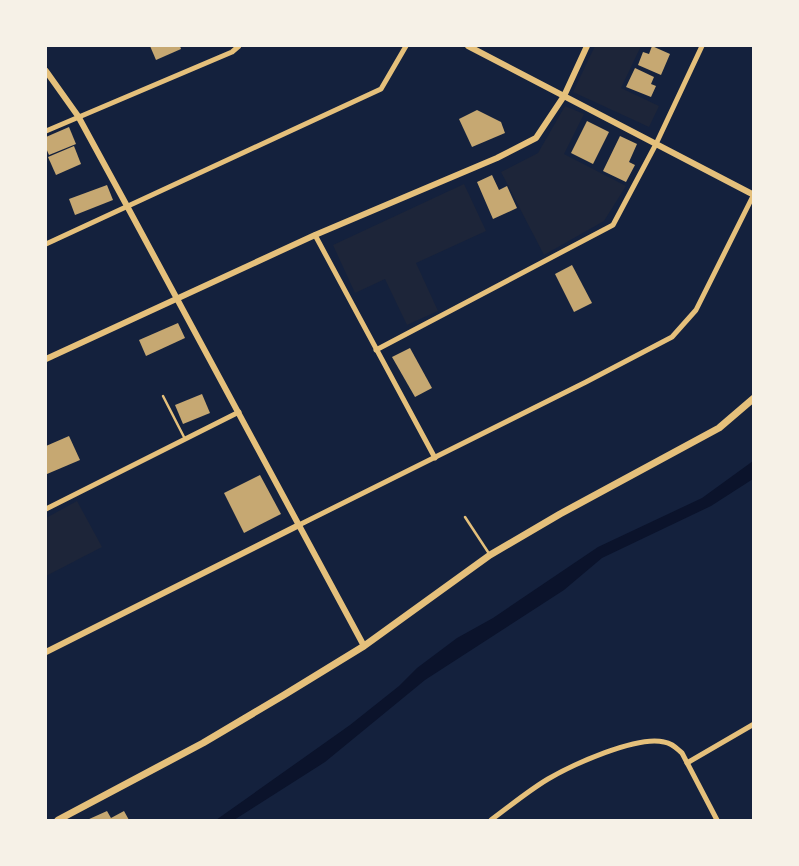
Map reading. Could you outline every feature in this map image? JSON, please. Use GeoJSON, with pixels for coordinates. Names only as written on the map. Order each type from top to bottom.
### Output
{"type":"FeatureCollection","features":[{"type":"Feature","properties":{"kind":"main road"},"geometry":{"type":"LineString","coordinates":[[58,821],[203,743],[364,646],[490,555],[719,428],[754,398]]}},
{"type":"Feature","properties":{"kind":"street"},"geometry":{"type":"LineString","coordinates":[[46,131],[232,52],[239,46]]}},
{"type":"Feature","properties":{"kind":"street"},"geometry":{"type":"LineString","coordinates":[[46,243],[381,89],[406,46]]}},
{"type":"Feature","properties":{"kind":"street"},"geometry":{"type":"LineString","coordinates":[[46,652],[672,337],[696,310],[753,195],[468,46]]}},
{"type":"Feature","properties":{"kind":"street"},"geometry":{"type":"LineString","coordinates":[[46,359],[315,235],[497,158],[536,138],[564,96],[587,46]]}},
{"type":"Feature","properties":{"kind":"street"},"geometry":{"type":"LineString","coordinates":[[376,350],[613,225],[656,144],[702,46]]}},
{"type":"Feature","properties":{"kind":"street"},"geometry":{"type":"LineString","coordinates":[[46,71],[78,117],[364,646]]}},
{"type":"Feature","properties":{"kind":"street"},"geometry":{"type":"LineString","coordinates":[[315,235],[435,458]]}},
{"type":"Feature","properties":{"kind":"street"},"geometry":{"type":"LineString","coordinates":[[46,509],[239,412]]}},
{"type":"Feature","properties":{"kind":"street"},"geometry":{"type":"LineString","coordinates":[[687,763],[754,724]]}},
{"type":"Feature","properties":{"kind":"street"},"geometry":{"type":"LineString","coordinates":[[491,821],[547,779],[626,746],[654,740],[674,745],[682,753],[717,821]]}},
{"type":"Feature","properties":{"kind":"lane"},"geometry":{"type":"LineString","coordinates":[[163,396],[185,439]]}},
{"type":"Feature","properties":{"kind":"lane"},"geometry":{"type":"LineString","coordinates":[[465,517],[490,555]]}},
{"type":"Feature","properties":{"kind":"shaded area"},"geometry":{"type":"Polygon","coordinates":[[[595,46],[641,46],[621,88],[659,106],[649,127],[573,92],[595,46]]]}},
{"type":"Feature","properties":{"kind":"shaded area"},"geometry":{"type":"Polygon","coordinates":[[[565,106],[584,114],[564,154],[626,186],[604,221],[544,255],[501,172],[538,153],[565,106]]]}},
{"type":"Feature","properties":{"kind":"shaded area"},"geometry":{"type":"Polygon","coordinates":[[[464,184],[486,231],[416,263],[438,311],[407,325],[385,279],[355,293],[333,245],[464,184]]]}},
{"type":"Feature","properties":{"kind":"shaded area"},"geometry":{"type":"Polygon","coordinates":[[[753,461],[753,479],[711,506],[602,558],[564,590],[425,680],[325,762],[234,820],[216,820],[350,725],[457,638],[493,618],[598,547],[702,498],[753,461]]]}},
{"type":"Feature","properties":{"kind":"shaded area"},"geometry":{"type":"Polygon","coordinates":[[[77,501],[102,547],[46,576],[46,518],[77,501]]]}},
{"type":"Feature","properties":{"kind":"building"},"geometry":{"type":"Polygon","coordinates":[[[150,46],[180,46],[181,49],[156,60],[150,46]]]}},
{"type":"Feature","properties":{"kind":"building"},"geometry":{"type":"Polygon","coordinates":[[[652,46],[670,54],[661,75],[638,65],[643,52],[649,54],[652,46]]]}},
{"type":"Feature","properties":{"kind":"building"},"geometry":{"type":"Polygon","coordinates":[[[635,68],[654,77],[651,84],[656,86],[651,97],[626,87],[635,68]]]}},
{"type":"Feature","properties":{"kind":"building"},"geometry":{"type":"Polygon","coordinates":[[[477,110],[501,122],[505,133],[472,147],[459,119],[477,110]]]}},
{"type":"Feature","properties":{"kind":"building"},"geometry":{"type":"Polygon","coordinates":[[[587,121],[609,132],[593,164],[571,153],[587,121]]]}},
{"type":"Feature","properties":{"kind":"building"},"geometry":{"type":"Polygon","coordinates":[[[69,127],[76,144],[49,155],[46,137],[69,127]]]}},
{"type":"Feature","properties":{"kind":"building"},"geometry":{"type":"Polygon","coordinates":[[[620,136],[637,144],[629,162],[635,165],[626,182],[603,171],[620,136]]]}},
{"type":"Feature","properties":{"kind":"building"},"geometry":{"type":"Polygon","coordinates":[[[74,146],[81,164],[56,175],[48,157],[74,146]]]}},
{"type":"Feature","properties":{"kind":"building"},"geometry":{"type":"Polygon","coordinates":[[[492,175],[499,190],[507,186],[517,208],[493,219],[477,182],[492,175]]]}},
{"type":"Feature","properties":{"kind":"building"},"geometry":{"type":"Polygon","coordinates":[[[107,185],[113,200],[75,215],[69,199],[107,185]]]}},
{"type":"Feature","properties":{"kind":"building"},"geometry":{"type":"Polygon","coordinates":[[[572,265],[592,303],[574,312],[555,274],[572,265]]]}},
{"type":"Feature","properties":{"kind":"building"},"geometry":{"type":"Polygon","coordinates":[[[178,323],[185,338],[146,356],[139,340],[178,323]]]}},
{"type":"Feature","properties":{"kind":"building"},"geometry":{"type":"Polygon","coordinates":[[[410,348],[432,388],[415,397],[392,357],[410,348]]]}},
{"type":"Feature","properties":{"kind":"building"},"geometry":{"type":"Polygon","coordinates":[[[202,394],[210,413],[183,424],[175,405],[202,394]]]}},
{"type":"Feature","properties":{"kind":"building"},"geometry":{"type":"Polygon","coordinates":[[[69,436],[80,460],[47,474],[46,446],[69,436]]]}},
{"type":"Feature","properties":{"kind":"building"},"geometry":{"type":"Polygon","coordinates":[[[260,475],[281,514],[244,533],[224,493],[260,475]]]}},
{"type":"Feature","properties":{"kind":"building"},"geometry":{"type":"Polygon","coordinates":[[[107,811],[111,818],[124,811],[129,820],[87,820],[107,811]]]}}]}
